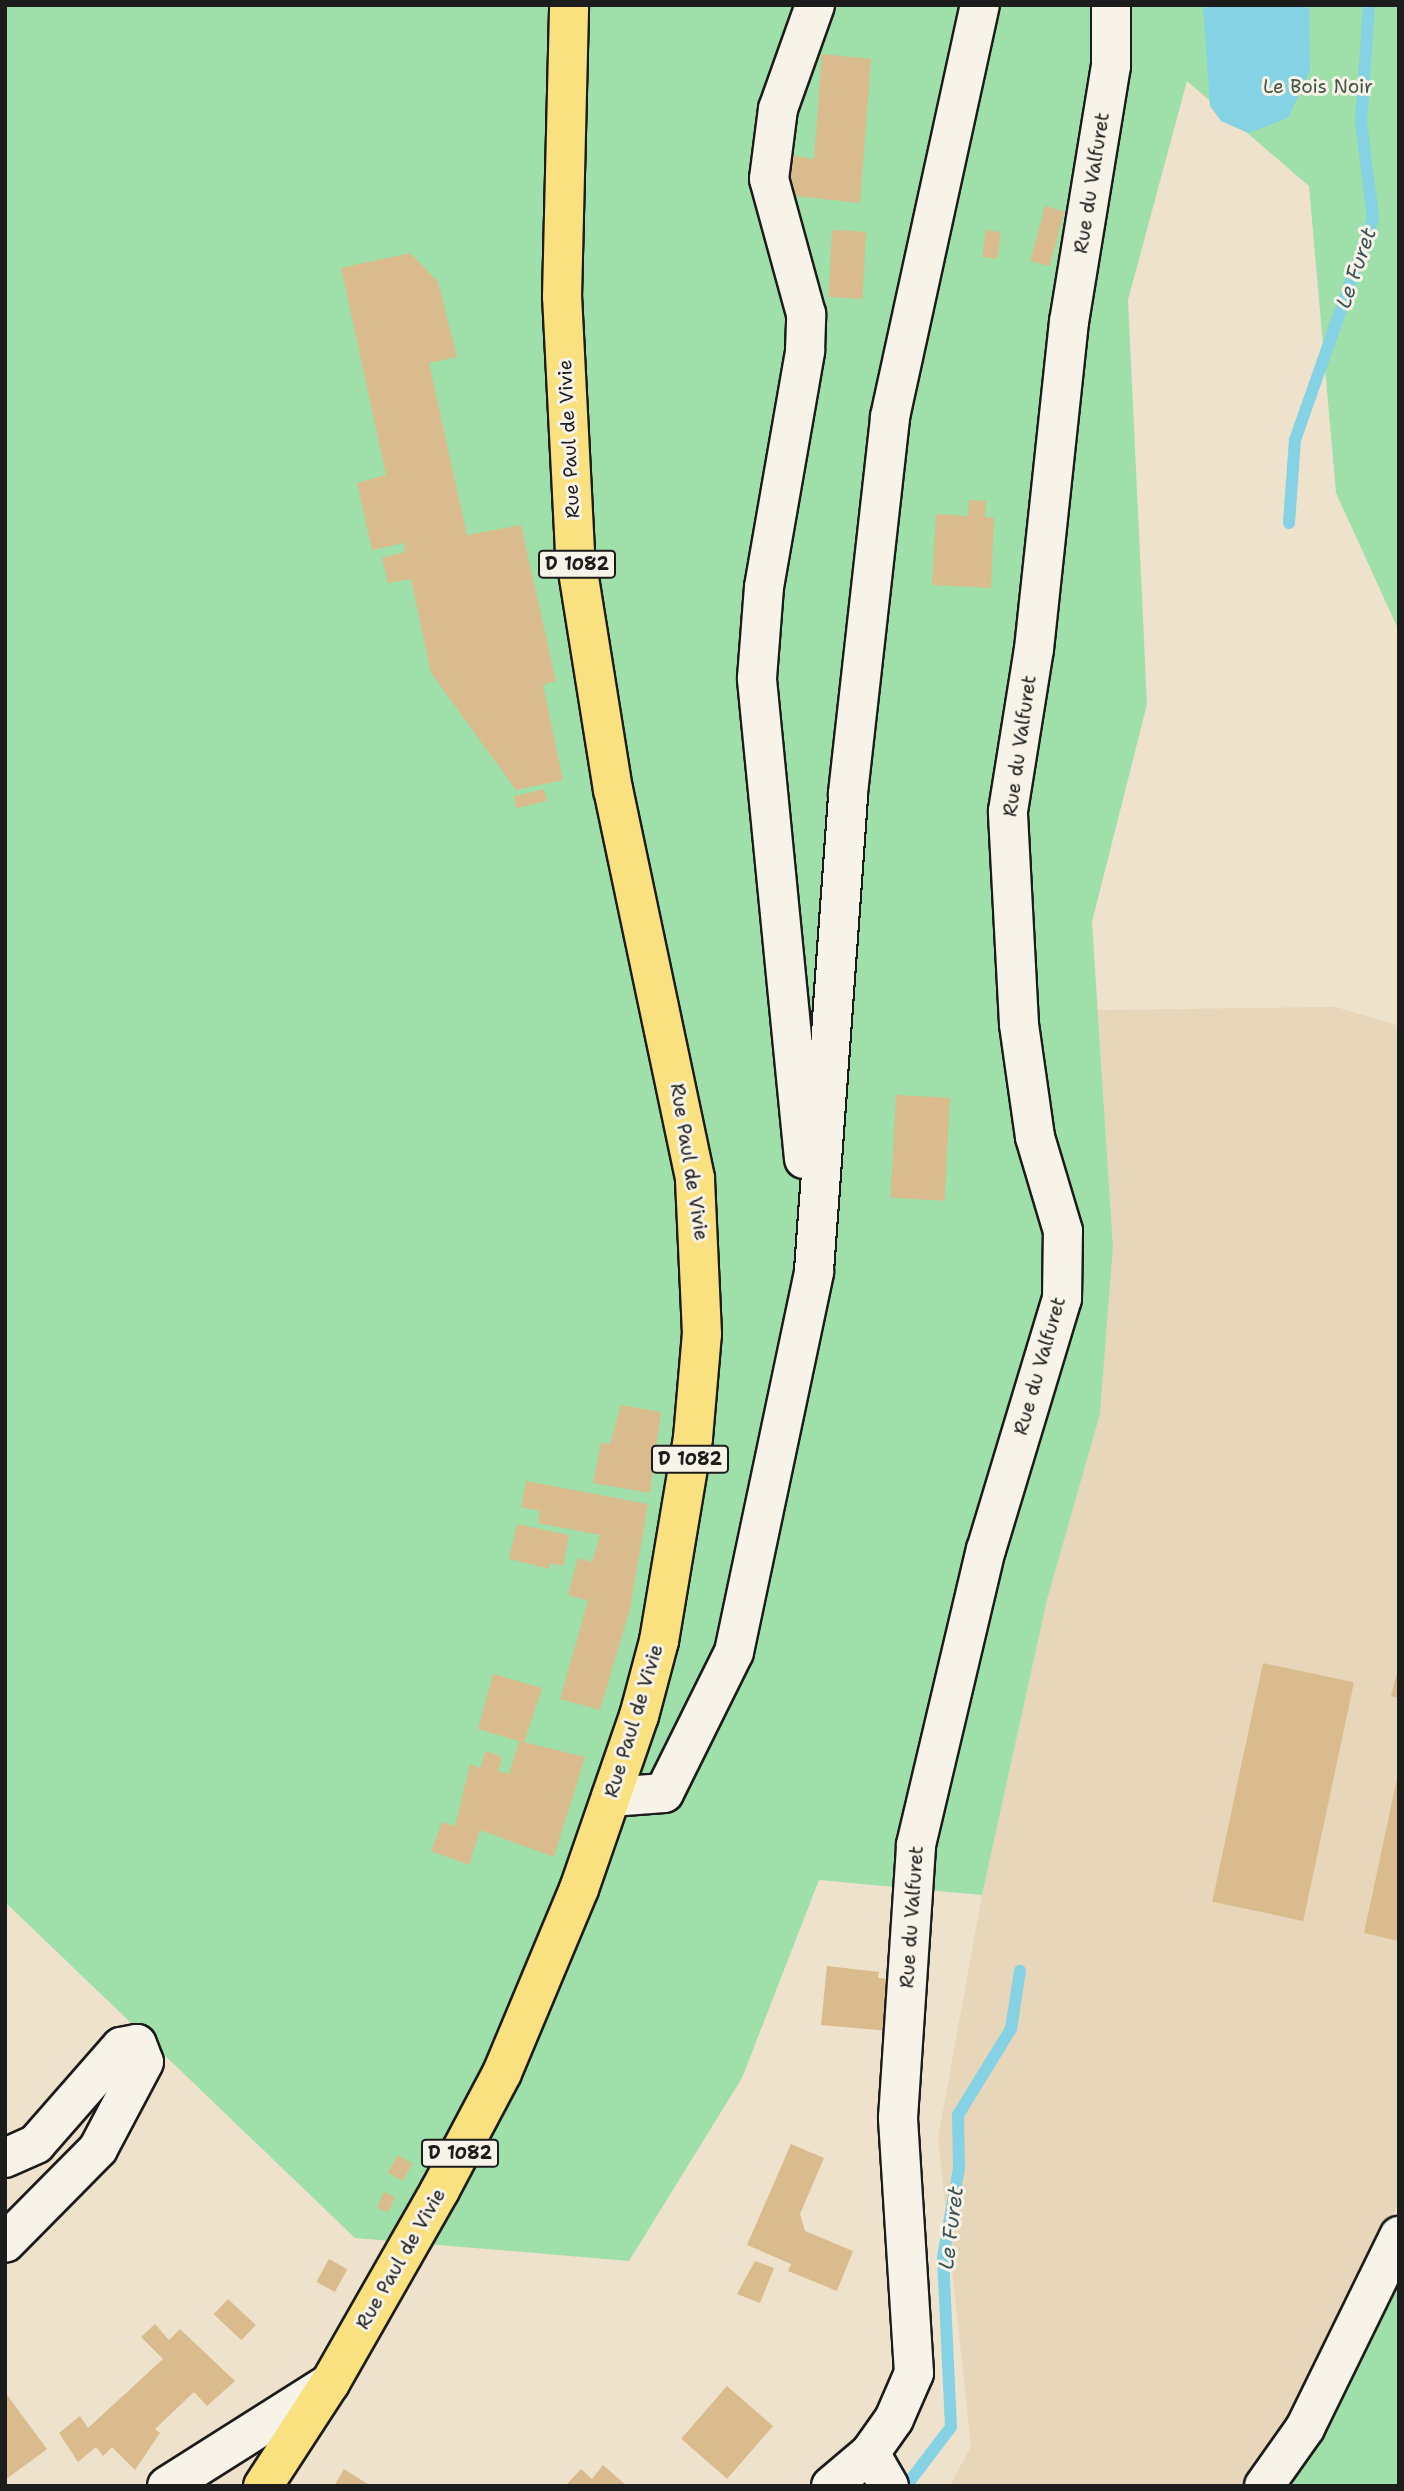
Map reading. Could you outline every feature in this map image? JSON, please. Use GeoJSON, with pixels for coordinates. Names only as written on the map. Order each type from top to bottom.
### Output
{"type":"FeatureCollection","features":[{"type":"Feature","properties":{"kind":"main road","name":"Rue Paul de Vivie"},"geometry":{"type":"LineString","coordinates":[[263,2486],[330,2383],[502,2073],[579,1889],[639,1716],[681,1529],[702,1334],[702,1241],[683,1113],[613,790],[575,552],[562,297],[569,5]]}},
{"type":"Feature","properties":{"kind":"street"},"geometry":{"type":"LineString","coordinates":[[815,5],[778,109],[769,179],[806,314],[805,351],[764,587],[757,678],[802,1149],[817,1230]]}},
{"type":"Feature","properties":{"kind":"street"},"geometry":{"type":"LineString","coordinates":[[611,1797],[664,1793],[734,1652],[814,1271],[848,793],[890,417],[980,5]]}},
{"type":"Feature","properties":{"kind":"street","name":"Rue du Valfuret"},"geometry":{"type":"LineString","coordinates":[[831,2486],[880,2472],[894,2419],[914,2373],[898,2118],[916,1846],[986,1550],[1062,1299],[1063,1231],[1035,1137],[1019,1024],[1008,811],[1034,649],[1069,322],[1111,66],[1111,5]]}},
{"type":"Feature","properties":{"kind":"street"},"geometry":{"type":"LineString","coordinates":[[5,2158],[36,2144],[121,2047],[137,2044],[144,2062],[97,2149],[5,2243]]}},
{"type":"Feature","properties":{"kind":"street"},"geometry":{"type":"LineString","coordinates":[[1264,2486],[1305,2428],[1399,2236]]}},
{"type":"Feature","properties":{"kind":"street"},"geometry":{"type":"LineString","coordinates":[[167,2486],[330,2383]]}},
{"type":"Feature","properties":{"kind":"shaded area"},"geometry":{"type":"Polygon","coordinates":[[[1336,1007],[1399,1026],[1399,2202],[1298,2407],[1246,2486],[950,2486],[971,2446],[938,2138],[982,1895],[1047,1600],[1100,1414],[1113,1247],[1098,1010],[1336,1007]]]}},
{"type":"Feature","properties":{"kind":"green space","name":"Le Bois Noir"},"geometry":{"type":"Polygon","coordinates":[[[5,5],[1399,5],[1399,631],[1336,493],[1309,186],[1187,81],[1128,300],[1147,704],[1092,922],[1113,1247],[1100,1414],[1047,1600],[982,1895],[819,1880],[742,2078],[629,2261],[355,2238],[5,1902],[5,5]]]}},
{"type":"Feature","properties":{"kind":"green space"},"geometry":{"type":"Polygon","coordinates":[[[1399,2271],[1399,2486],[1291,2486],[1380,2307],[1399,2271]]]}},
{"type":"Feature","properties":{"kind":"water"},"geometry":{"type":"Polygon","coordinates":[[[1203,5],[1309,5],[1310,70],[1288,118],[1248,133],[1221,121],[1210,106],[1203,5]]]}},
{"type":"Feature","properties":{"kind":"building"},"geometry":{"type":"Polygon","coordinates":[[[822,54],[871,59],[860,203],[786,195],[790,155],[814,159],[822,54]]]}},
{"type":"Feature","properties":{"kind":"building"},"geometry":{"type":"Polygon","coordinates":[[[1045,206],[1064,211],[1050,266],[1030,261],[1045,206]]]}},
{"type":"Feature","properties":{"kind":"building"},"geometry":{"type":"Polygon","coordinates":[[[832,230],[866,232],[862,299],[828,297],[832,230]]]}},
{"type":"Feature","properties":{"kind":"building"},"geometry":{"type":"Polygon","coordinates":[[[986,230],[1001,232],[997,259],[982,257],[986,230]]]}},
{"type":"Feature","properties":{"kind":"building"},"geometry":{"type":"Polygon","coordinates":[[[410,253],[438,282],[457,357],[429,363],[467,535],[521,525],[556,681],[543,685],[563,780],[516,790],[431,673],[411,579],[388,583],[382,558],[405,552],[404,543],[372,550],[357,483],[386,475],[341,268],[410,253]]]}},
{"type":"Feature","properties":{"kind":"building"},"geometry":{"type":"Polygon","coordinates":[[[969,500],[986,501],[985,517],[994,518],[991,588],[932,585],[936,514],[968,516],[969,500]]]}},
{"type":"Feature","properties":{"kind":"building"},"geometry":{"type":"Polygon","coordinates":[[[544,789],[547,801],[517,808],[514,796],[544,789]]]}},
{"type":"Feature","properties":{"kind":"building"},"geometry":{"type":"Polygon","coordinates":[[[896,1095],[950,1098],[945,1201],[891,1198],[896,1095]]]}},
{"type":"Feature","properties":{"kind":"building"},"geometry":{"type":"Polygon","coordinates":[[[621,1405],[661,1412],[650,1493],[593,1483],[601,1443],[610,1444],[621,1405]]]}},
{"type":"Feature","properties":{"kind":"building"},"geometry":{"type":"Polygon","coordinates":[[[526,1481],[648,1504],[630,1609],[600,1710],[560,1699],[588,1601],[568,1595],[578,1558],[592,1562],[600,1535],[538,1523],[540,1511],[521,1507],[526,1481]]]}},
{"type":"Feature","properties":{"kind":"building"},"geometry":{"type":"Polygon","coordinates":[[[517,1524],[569,1535],[563,1566],[550,1563],[550,1569],[509,1559],[517,1524]]]}},
{"type":"Feature","properties":{"kind":"building"},"geometry":{"type":"Polygon","coordinates":[[[1263,1663],[1354,1682],[1303,1921],[1212,1902],[1263,1663]]]}},
{"type":"Feature","properties":{"kind":"building"},"geometry":{"type":"Polygon","coordinates":[[[1399,1669],[1399,1698],[1391,1696],[1399,1669]]]}},
{"type":"Feature","properties":{"kind":"building"},"geometry":{"type":"Polygon","coordinates":[[[493,1674],[542,1688],[524,1742],[585,1757],[554,1857],[480,1830],[469,1865],[431,1851],[442,1822],[455,1826],[470,1764],[480,1768],[486,1751],[502,1757],[498,1771],[509,1774],[519,1741],[478,1729],[493,1674]]]}},
{"type":"Feature","properties":{"kind":"building"},"geometry":{"type":"Polygon","coordinates":[[[1399,1774],[1399,1941],[1364,1933],[1399,1774]]]}},
{"type":"Feature","properties":{"kind":"building"},"geometry":{"type":"Polygon","coordinates":[[[827,1966],[879,1972],[878,1978],[891,1979],[889,2031],[821,2025],[827,1966]]]}},
{"type":"Feature","properties":{"kind":"building"},"geometry":{"type":"Polygon","coordinates":[[[791,2144],[824,2158],[800,2214],[805,2231],[853,2251],[837,2291],[788,2271],[791,2264],[747,2245],[791,2144]]]}},
{"type":"Feature","properties":{"kind":"building"},"geometry":{"type":"Polygon","coordinates":[[[398,2155],[413,2164],[402,2181],[388,2172],[398,2155]]]}},
{"type":"Feature","properties":{"kind":"building"},"geometry":{"type":"Polygon","coordinates":[[[384,2192],[395,2197],[388,2212],[377,2208],[384,2192]]]}},
{"type":"Feature","properties":{"kind":"building"},"geometry":{"type":"Polygon","coordinates":[[[329,2259],[347,2269],[335,2292],[316,2282],[329,2259]]]}},
{"type":"Feature","properties":{"kind":"building"},"geometry":{"type":"Polygon","coordinates":[[[755,2261],[774,2268],[760,2303],[737,2294],[755,2261]]]}},
{"type":"Feature","properties":{"kind":"building"},"geometry":{"type":"Polygon","coordinates":[[[228,2299],[256,2325],[241,2340],[214,2314],[228,2299]]]}},
{"type":"Feature","properties":{"kind":"building"},"geometry":{"type":"Polygon","coordinates":[[[155,2324],[169,2340],[180,2329],[235,2381],[207,2406],[194,2392],[155,2429],[160,2433],[135,2470],[112,2447],[103,2456],[96,2447],[78,2462],[59,2433],[80,2416],[88,2428],[163,2359],[141,2337],[155,2324]]]}},
{"type":"Feature","properties":{"kind":"building"},"geometry":{"type":"Polygon","coordinates":[[[727,2386],[773,2426],[727,2479],[681,2439],[727,2386]]]}},
{"type":"Feature","properties":{"kind":"building"},"geometry":{"type":"Polygon","coordinates":[[[7,2395],[47,2449],[5,2480],[5,2396],[7,2395]]]}},
{"type":"Feature","properties":{"kind":"building"},"geometry":{"type":"Polygon","coordinates":[[[603,2465],[627,2486],[565,2486],[581,2469],[592,2479],[603,2465]]]}},
{"type":"Feature","properties":{"kind":"building"},"geometry":{"type":"Polygon","coordinates":[[[344,2469],[371,2486],[334,2486],[344,2469]]]}},
{"type":"Feature","properties":{"kind":"waterway","name":"Le Furet"},"geometry":{"type":"LineString","coordinates":[[1289,523],[1295,440],[1373,218],[1361,122],[1369,5]]}},
{"type":"Feature","properties":{"kind":"waterway","name":"Le Furet"},"geometry":{"type":"LineString","coordinates":[[906,2486],[951,2427],[943,2257],[959,2168],[958,2115],[1011,2029],[1020,1971]]}}]}
